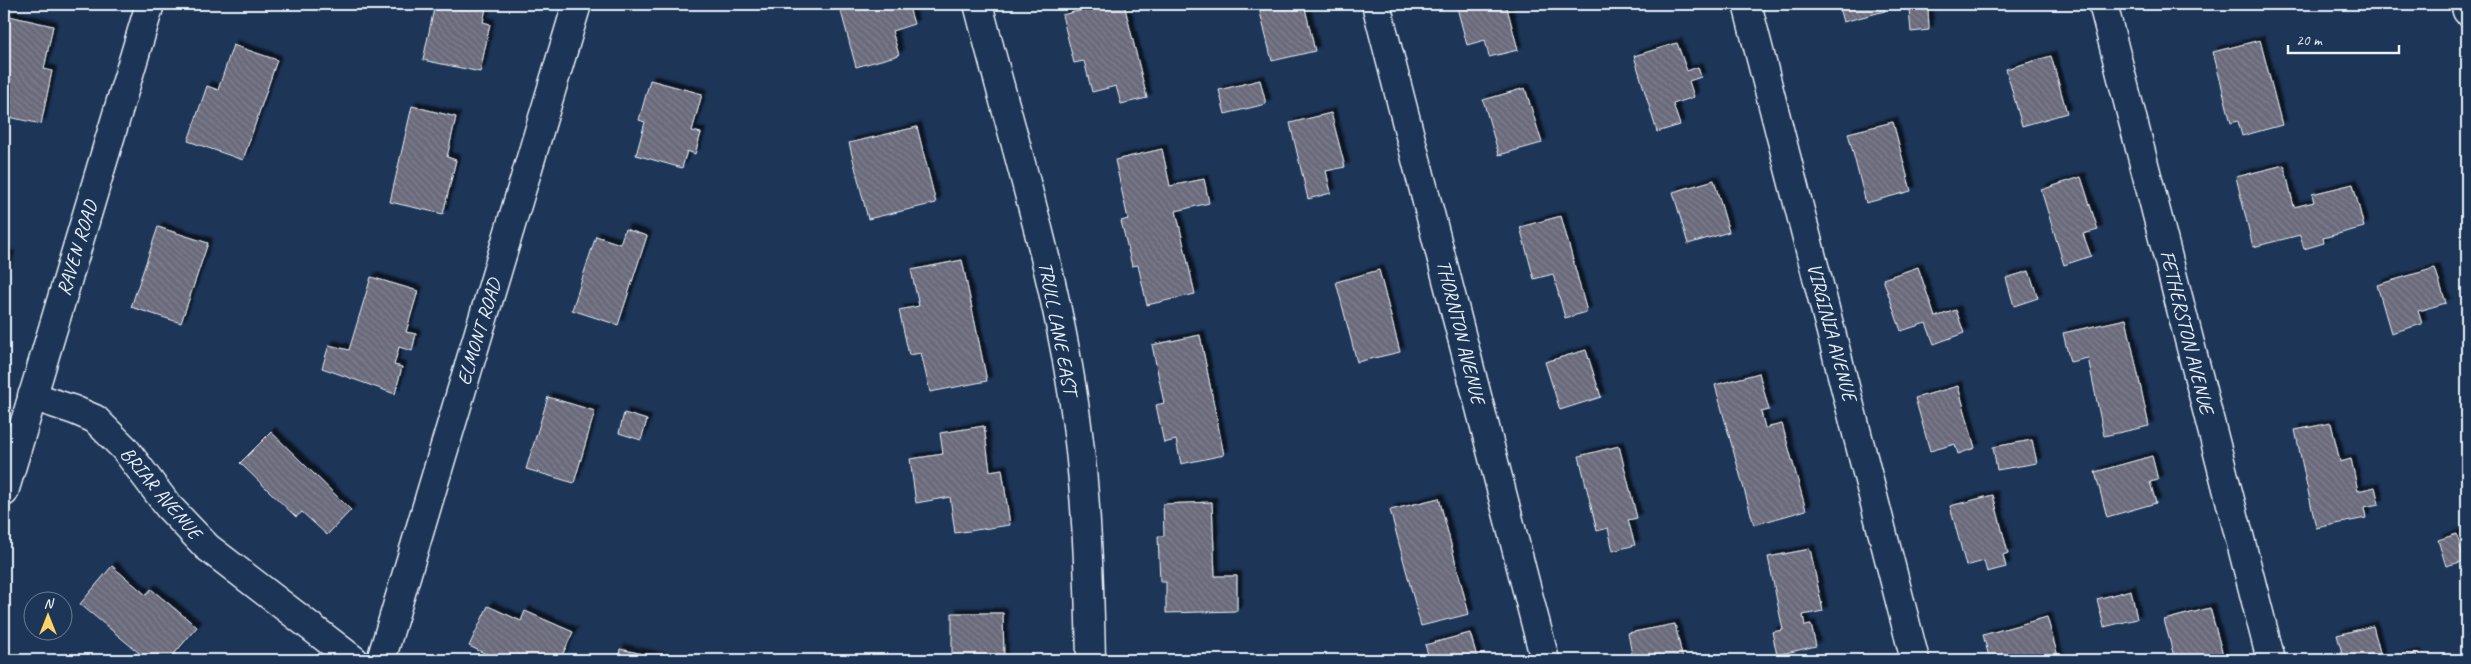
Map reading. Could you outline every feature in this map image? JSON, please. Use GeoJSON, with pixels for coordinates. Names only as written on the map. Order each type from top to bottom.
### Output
{"type":"FeatureCollection","features":[{"type":"Feature","properties":{"kind":"street","name":"RAVEN ROAD"},"geometry":{"type":"LineString","coordinates":[[4,492],[150,4]]}},
{"type":"Feature","properties":{"kind":"street","name":"ELMONT ROAD"},"geometry":{"type":"LineString","coordinates":[[380,660],[577,4]]}},
{"type":"Feature","properties":{"kind":"street","name":"TRULL LANE EAST"},"geometry":{"type":"LineString","coordinates":[[978,4],[1042,246],[1070,377],[1081,451],[1091,660]]}},
{"type":"Feature","properties":{"kind":"street","name":"THORNTON AVENUE"},"geometry":{"type":"LineString","coordinates":[[1376,4],[1545,660]]}},
{"type":"Feature","properties":{"kind":"street","name":"VIRGINIA AVENUE"},"geometry":{"type":"LineString","coordinates":[[1746,4],[1915,660]]}},
{"type":"Feature","properties":{"kind":"street","name":"FETHERSTON AVENUE"},"geometry":{"type":"LineString","coordinates":[[2103,4],[2271,660]]}},
{"type":"Feature","properties":{"kind":"street"},"geometry":{"type":"LineString","coordinates":[[2465,4],[2467,11]]}},
{"type":"Feature","properties":{"kind":"street","name":"BRIAR AVENUE"},"geometry":{"type":"LineString","coordinates":[[32,396],[95,419],[125,449],[168,506],[207,547],[354,660]]}},
{"type":"Feature","properties":{"kind":"building"},"geometry":{"type":"Polygon","coordinates":[[[435,4],[487,4],[483,22],[490,24],[480,72],[423,60],[435,4]]]}},
{"type":"Feature","properties":{"kind":"building"},"geometry":{"type":"Polygon","coordinates":[[[839,4],[908,4],[914,24],[892,31],[899,55],[856,67],[839,4]]]}},
{"type":"Feature","properties":{"kind":"building"},"geometry":{"type":"Polygon","coordinates":[[[1107,4],[1124,4],[1147,98],[1121,104],[1116,86],[1092,92],[1084,61],[1074,63],[1062,15],[1107,4]]]}},
{"type":"Feature","properties":{"kind":"building"},"geometry":{"type":"Polygon","coordinates":[[[1275,4],[1304,4],[1315,51],[1272,61],[1259,8],[1275,4]]]}},
{"type":"Feature","properties":{"kind":"building"},"geometry":{"type":"Polygon","coordinates":[[[1456,4],[1506,4],[1518,50],[1489,57],[1485,40],[1467,45],[1456,4]]]}},
{"type":"Feature","properties":{"kind":"building"},"geometry":{"type":"Polygon","coordinates":[[[1838,4],[1883,4],[1885,11],[1843,22],[1838,4]]]}},
{"type":"Feature","properties":{"kind":"building"},"geometry":{"type":"Polygon","coordinates":[[[1928,7],[1929,30],[1911,32],[1909,9],[1928,7]]]}},
{"type":"Feature","properties":{"kind":"building"},"geometry":{"type":"Polygon","coordinates":[[[9,16],[53,26],[44,69],[52,71],[41,124],[4,116],[4,40],[9,16]]]}},
{"type":"Feature","properties":{"kind":"building"},"geometry":{"type":"Polygon","coordinates":[[[2260,40],[2282,125],[2242,136],[2238,121],[2231,123],[2213,52],[2260,40]]]}},
{"type":"Feature","properties":{"kind":"building"},"geometry":{"type":"Polygon","coordinates":[[[1677,43],[1687,71],[1698,67],[1701,77],[1689,81],[1694,97],[1673,104],[1680,125],[1657,132],[1634,56],[1677,43]]]}},
{"type":"Feature","properties":{"kind":"building"},"geometry":{"type":"Polygon","coordinates":[[[233,45],[277,60],[243,160],[188,141],[207,86],[218,90],[233,45]]]}},
{"type":"Feature","properties":{"kind":"building"},"geometry":{"type":"Polygon","coordinates":[[[2051,56],[2067,113],[2022,126],[2006,69],[2051,56]]]}},
{"type":"Feature","properties":{"kind":"building"},"geometry":{"type":"Polygon","coordinates":[[[650,80],[702,94],[692,131],[701,133],[695,154],[687,151],[682,168],[636,155],[645,122],[639,120],[650,80]]]}},
{"type":"Feature","properties":{"kind":"building"},"geometry":{"type":"Polygon","coordinates":[[[1260,80],[1266,104],[1225,114],[1219,90],[1260,80]]]}},
{"type":"Feature","properties":{"kind":"building"},"geometry":{"type":"Polygon","coordinates":[[[1525,88],[1542,143],[1499,155],[1483,100],[1525,88]]]}},
{"type":"Feature","properties":{"kind":"building"},"geometry":{"type":"Polygon","coordinates":[[[412,106],[456,117],[447,157],[456,160],[443,214],[390,202],[412,106]]]}},
{"type":"Feature","properties":{"kind":"building"},"geometry":{"type":"Polygon","coordinates":[[[1331,113],[1345,167],[1326,171],[1331,193],[1308,199],[1290,123],[1331,113]]]}},
{"type":"Feature","properties":{"kind":"building"},"geometry":{"type":"Polygon","coordinates":[[[1893,122],[1911,191],[1866,203],[1848,133],[1893,122]]]}},
{"type":"Feature","properties":{"kind":"building"},"geometry":{"type":"Polygon","coordinates":[[[917,127],[936,203],[868,219],[849,143],[917,127]]]}},
{"type":"Feature","properties":{"kind":"building"},"geometry":{"type":"Polygon","coordinates":[[[1162,149],[1170,186],[1204,179],[1209,203],[1176,211],[1195,294],[1147,305],[1138,265],[1132,266],[1121,221],[1128,219],[1115,160],[1162,149]]]}},
{"type":"Feature","properties":{"kind":"building"},"geometry":{"type":"Polygon","coordinates":[[[2284,165],[2294,207],[2314,202],[2312,194],[2353,184],[2364,227],[2323,238],[2324,243],[2304,249],[2300,235],[2253,247],[2236,177],[2284,165]]]}},
{"type":"Feature","properties":{"kind":"building"},"geometry":{"type":"Polygon","coordinates":[[[2081,177],[2098,230],[2083,234],[2091,256],[2064,265],[2041,190],[2081,177]]]}},
{"type":"Feature","properties":{"kind":"building"},"geometry":{"type":"Polygon","coordinates":[[[1714,180],[1729,232],[1688,244],[1673,192],[1714,180]]]}},
{"type":"Feature","properties":{"kind":"building"},"geometry":{"type":"Polygon","coordinates":[[[1561,216],[1587,312],[1565,318],[1553,274],[1534,279],[1520,227],[1561,216]]]}},
{"type":"Feature","properties":{"kind":"building"},"geometry":{"type":"Polygon","coordinates":[[[158,227],[208,243],[181,323],[131,307],[158,227]]]}},
{"type":"Feature","properties":{"kind":"building"},"geometry":{"type":"Polygon","coordinates":[[[625,229],[647,236],[618,325],[572,310],[596,236],[620,244],[625,229]]]}},
{"type":"Feature","properties":{"kind":"building"},"geometry":{"type":"Polygon","coordinates":[[[4,254],[10,256],[4,277],[4,254]]]}},
{"type":"Feature","properties":{"kind":"building"},"geometry":{"type":"Polygon","coordinates":[[[962,260],[987,381],[930,392],[921,353],[909,355],[899,310],[919,306],[911,270],[962,260]]]}},
{"type":"Feature","properties":{"kind":"building"},"geometry":{"type":"Polygon","coordinates":[[[1918,267],[1935,317],[1956,310],[1964,333],[1934,344],[1926,323],[1901,331],[1883,279],[1918,267]]]}},
{"type":"Feature","properties":{"kind":"building"},"geometry":{"type":"Polygon","coordinates":[[[2435,268],[2446,303],[2418,311],[2422,324],[2391,333],[2377,285],[2435,268]]]}},
{"type":"Feature","properties":{"kind":"building"},"geometry":{"type":"Polygon","coordinates":[[[1379,270],[1400,352],[1357,362],[1336,282],[1379,270]]]}},
{"type":"Feature","properties":{"kind":"building"},"geometry":{"type":"Polygon","coordinates":[[[2029,271],[2038,298],[2014,306],[2006,278],[2029,271]]]}},
{"type":"Feature","properties":{"kind":"building"},"geometry":{"type":"Polygon","coordinates":[[[371,277],[418,291],[406,332],[416,334],[412,351],[399,347],[394,365],[402,367],[395,394],[322,368],[329,345],[349,350],[371,277]]]}},
{"type":"Feature","properties":{"kind":"building"},"geometry":{"type":"Polygon","coordinates":[[[2126,319],[2149,426],[2104,436],[2088,358],[2070,362],[2063,333],[2126,319]]]}},
{"type":"Feature","properties":{"kind":"building"},"geometry":{"type":"Polygon","coordinates":[[[1200,335],[1224,455],[1181,464],[1176,440],[1164,443],[1156,405],[1164,403],[1152,345],[1200,335]]]}},
{"type":"Feature","properties":{"kind":"building"},"geometry":{"type":"Polygon","coordinates":[[[1586,350],[1601,397],[1560,410],[1545,362],[1586,350]]]}},
{"type":"Feature","properties":{"kind":"building"},"geometry":{"type":"Polygon","coordinates":[[[1759,373],[1769,410],[1761,412],[1765,428],[1782,424],[1806,510],[1754,525],[1715,385],[1759,373]]]}},
{"type":"Feature","properties":{"kind":"building"},"geometry":{"type":"Polygon","coordinates":[[[1958,386],[1975,448],[1958,454],[1955,444],[1930,451],[1915,398],[1958,386]]]}},
{"type":"Feature","properties":{"kind":"building"},"geometry":{"type":"Polygon","coordinates":[[[548,397],[595,411],[574,483],[526,469],[548,397]]]}},
{"type":"Feature","properties":{"kind":"building"},"geometry":{"type":"Polygon","coordinates":[[[624,413],[647,420],[641,440],[619,433],[624,413]]]}},
{"type":"Feature","properties":{"kind":"building"},"geometry":{"type":"Polygon","coordinates":[[[2331,423],[2340,462],[2351,459],[2358,491],[2375,487],[2379,504],[2364,507],[2366,518],[2316,528],[2295,430],[2331,423]]]}},
{"type":"Feature","properties":{"kind":"building"},"geometry":{"type":"Polygon","coordinates":[[[984,426],[990,471],[1002,469],[1010,525],[955,533],[950,497],[916,503],[910,459],[943,454],[940,433],[984,426]]]}},
{"type":"Feature","properties":{"kind":"building"},"geometry":{"type":"Polygon","coordinates":[[[271,432],[351,510],[327,535],[302,512],[296,517],[240,463],[271,432]]]}},
{"type":"Feature","properties":{"kind":"building"},"geometry":{"type":"Polygon","coordinates":[[[2032,440],[2037,463],[1997,470],[1993,447],[2032,440]]]}},
{"type":"Feature","properties":{"kind":"building"},"geometry":{"type":"Polygon","coordinates":[[[1619,446],[1637,518],[1628,520],[1635,545],[1613,551],[1608,528],[1597,531],[1579,456],[1619,446]]]}},
{"type":"Feature","properties":{"kind":"building"},"geometry":{"type":"Polygon","coordinates":[[[2152,456],[2158,480],[2150,482],[2156,503],[2107,517],[2095,472],[2152,456]]]}},
{"type":"Feature","properties":{"kind":"building"},"geometry":{"type":"Polygon","coordinates":[[[1993,495],[2008,553],[2003,555],[2006,567],[1987,572],[1984,561],[1966,566],[1950,506],[1993,495]]]}},
{"type":"Feature","properties":{"kind":"building"},"geometry":{"type":"Polygon","coordinates":[[[1439,498],[1469,614],[1421,626],[1390,510],[1439,498]]]}},
{"type":"Feature","properties":{"kind":"building"},"geometry":{"type":"Polygon","coordinates":[[[1212,502],[1215,576],[1237,576],[1237,611],[1166,613],[1166,582],[1160,582],[1158,536],[1164,536],[1163,504],[1212,502]]]}},
{"type":"Feature","properties":{"kind":"building"},"geometry":{"type":"Polygon","coordinates":[[[2457,534],[2464,561],[2446,566],[2438,540],[2457,534]]]}},
{"type":"Feature","properties":{"kind":"building"},"geometry":{"type":"Polygon","coordinates":[[[1810,549],[1823,611],[1803,615],[1805,626],[1811,625],[1816,646],[1777,655],[1772,632],[1783,630],[1768,557],[1810,549]]]}},
{"type":"Feature","properties":{"kind":"building"},"geometry":{"type":"Polygon","coordinates":[[[112,566],[146,595],[151,589],[197,627],[169,660],[140,660],[144,657],[80,604],[112,566]]]}},
{"type":"Feature","properties":{"kind":"building"},"geometry":{"type":"Polygon","coordinates":[[[2131,590],[2137,619],[2104,627],[2097,599],[2131,590]]]}},
{"type":"Feature","properties":{"kind":"building"},"geometry":{"type":"Polygon","coordinates":[[[488,606],[521,621],[525,611],[573,632],[560,660],[499,660],[469,646],[488,606]]]}},
{"type":"Feature","properties":{"kind":"building"},"geometry":{"type":"Polygon","coordinates":[[[2210,608],[2224,659],[2175,660],[2164,620],[2210,608]]]}},
{"type":"Feature","properties":{"kind":"building"},"geometry":{"type":"Polygon","coordinates":[[[952,613],[1003,613],[1004,660],[952,660],[952,613]]]}},
{"type":"Feature","properties":{"kind":"building"},"geometry":{"type":"Polygon","coordinates":[[[2047,617],[2059,660],[1990,660],[1983,635],[2047,617]]]}},
{"type":"Feature","properties":{"kind":"building"},"geometry":{"type":"Polygon","coordinates":[[[1675,624],[1683,660],[1633,660],[1628,633],[1675,624]]]}},
{"type":"Feature","properties":{"kind":"building"},"geometry":{"type":"Polygon","coordinates":[[[2373,626],[2382,660],[2344,660],[2337,635],[2373,626]]]}},
{"type":"Feature","properties":{"kind":"building"},"geometry":{"type":"Polygon","coordinates":[[[1470,633],[1478,660],[1430,660],[1425,645],[1470,633]]]}},
{"type":"Feature","properties":{"kind":"building"},"geometry":{"type":"Polygon","coordinates":[[[620,649],[670,660],[618,660],[620,649]]]}},
{"type":"Feature","properties":{"kind":"building"},"geometry":{"type":"Polygon","coordinates":[[[2416,654],[2418,660],[2390,660],[2416,654]]]}}]}
